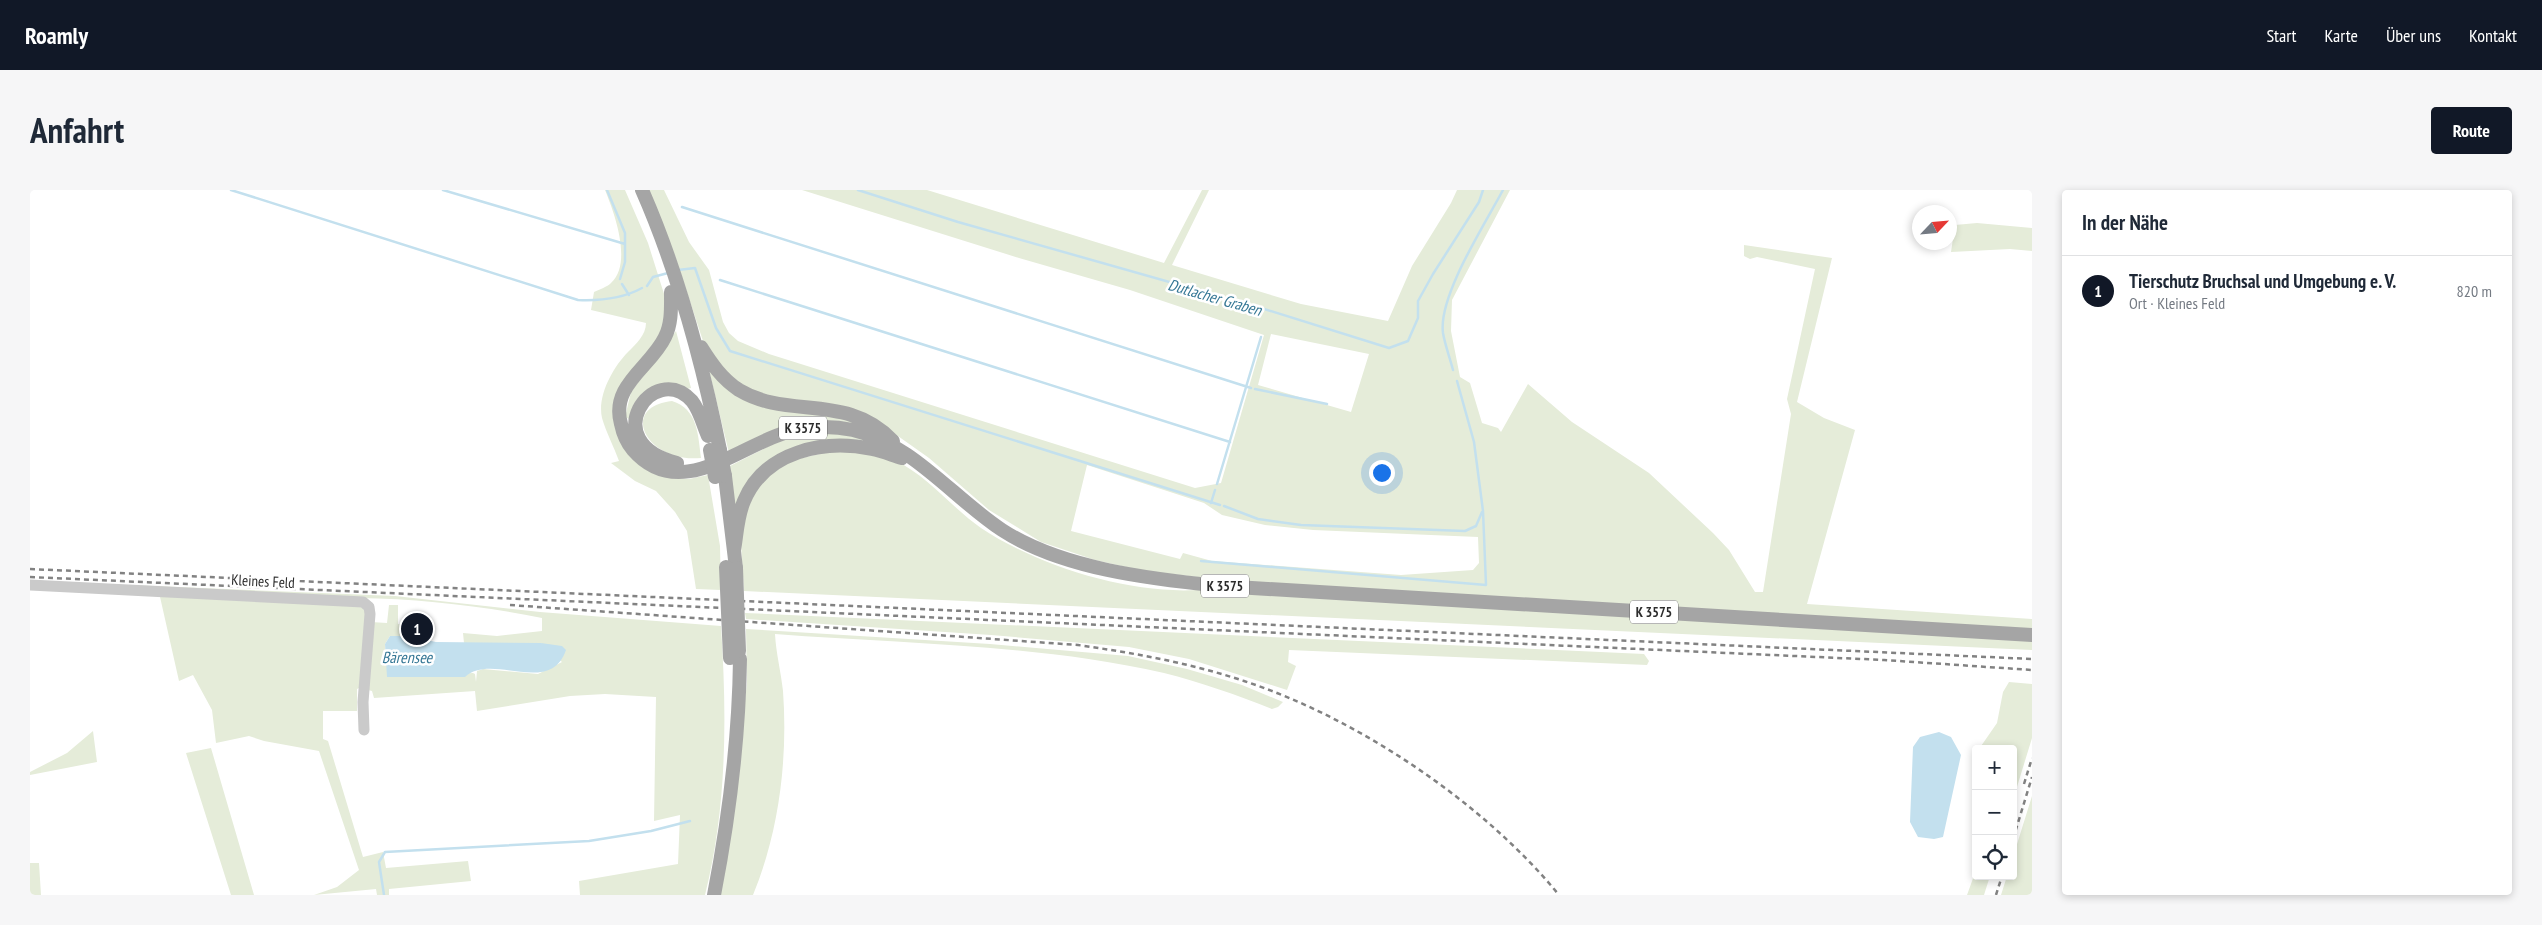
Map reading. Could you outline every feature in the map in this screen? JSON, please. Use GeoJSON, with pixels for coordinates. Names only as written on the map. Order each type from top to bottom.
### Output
{"type":"FeatureCollection","features":[{"type":"Feature","properties":{"kind":"main road"},"geometry":{"type":"LineString","coordinates":[[633,190],[660,245]]}},
{"type":"Feature","properties":{"kind":"main road"},"geometry":{"type":"LineString","coordinates":[[642,190],[672,284],[713,445]]}},
{"type":"Feature","properties":{"kind":"main road"},"geometry":{"type":"LineString","coordinates":[[672,284],[694,336],[718,371],[738,389],[763,400],[831,409],[862,419],[883,431],[904,452]]}},
{"type":"Feature","properties":{"kind":"main road"},"geometry":{"type":"LineString","coordinates":[[672,284],[671,317],[664,339],[625,388],[619,408],[620,420],[627,442],[642,458],[652,464],[676,473],[715,474]]}},
{"type":"Feature","properties":{"kind":"main road"},"geometry":{"type":"LineString","coordinates":[[694,336],[713,445],[715,474],[731,567],[738,714],[728,812],[714,895]]}},
{"type":"Feature","properties":{"kind":"main road"},"geometry":{"type":"LineString","coordinates":[[713,445],[696,406],[684,394],[667,390],[653,394],[646,398],[636,412],[634,430],[644,446],[667,461],[715,474]]}},
{"type":"Feature","properties":{"kind":"main road","name":"K 3575"},"geometry":{"type":"LineString","coordinates":[[715,474],[782,434],[814,426],[860,432],[888,443],[917,462],[983,517],[1020,539],[1093,566],[1173,582],[2032,635]]}},
{"type":"Feature","properties":{"kind":"main road"},"geometry":{"type":"LineString","coordinates":[[731,567],[739,515],[750,488],[768,469],[796,453],[811,448],[842,445],[874,449],[917,462]]}},
{"type":"Feature","properties":{"kind":"main road"},"geometry":{"type":"LineString","coordinates":[[715,474],[734,550]]}},
{"type":"Feature","properties":{"kind":"street","name":"Kleines Feld"},"geometry":{"type":"LineString","coordinates":[[30,585],[364,602],[369,607],[370,614],[363,702],[364,730]]}},
{"type":"Feature","properties":{"kind":"green space"},"geometry":{"type":"Polygon","coordinates":[[[605,190],[625,190],[648,243],[665,297],[663,333],[615,419],[676,478],[689,479],[708,475],[720,546],[721,590],[696,589],[687,531],[675,512],[656,491],[635,481],[611,463],[619,461],[602,418],[601,409],[604,391],[622,358],[642,335],[646,323],[591,310],[594,292],[611,283],[621,263],[620,237],[605,190]]]}},
{"type":"Feature","properties":{"kind":"green space"},"geometry":{"type":"Polygon","coordinates":[[[648,190],[664,190],[689,242],[709,270],[723,322],[729,333],[738,341],[769,354],[1195,488],[1221,483],[1264,335],[1130,290],[1019,258],[802,190],[927,190],[1164,263],[1202,190],[1209,190],[1172,265],[1301,304],[1388,321],[1412,266],[1457,190],[1510,190],[1452,300],[1451,331],[1460,377],[1470,383],[1482,423],[1498,428],[1501,432],[1528,384],[1572,422],[1649,473],[1729,550],[1755,592],[1763,592],[1791,414],[1787,399],[1815,269],[1757,257],[1750,259],[1744,256],[1744,245],[1832,258],[1797,402],[1824,418],[1855,430],[1807,604],[2032,619],[2032,631],[1234,581],[1144,571],[1095,560],[1041,542],[989,510],[929,458],[888,429],[749,390],[725,372],[703,341],[675,256],[648,190]],[[1271,334],[1258,385],[1351,412],[1369,354],[1271,334]],[[1087,465],[1071,531],[1180,559],[1183,553],[1212,561],[1401,575],[1473,570],[1479,563],[1478,537],[1313,530],[1265,525],[1222,515],[1204,503],[1087,465]]]}},
{"type":"Feature","properties":{"kind":"green space"},"geometry":{"type":"Polygon","coordinates":[[[1977,223],[2032,228],[2032,251],[2010,249],[1951,252],[1951,250],[1957,250],[1957,225],[1977,223]]]}},
{"type":"Feature","properties":{"kind":"green space"},"geometry":{"type":"Polygon","coordinates":[[[676,331],[691,388],[669,386],[649,390],[637,399],[629,419],[625,417],[631,392],[676,331]]]}},
{"type":"Feature","properties":{"kind":"green space"},"geometry":{"type":"Polygon","coordinates":[[[709,370],[730,389],[829,412],[867,425],[846,423],[729,453],[709,370]]]}},
{"type":"Feature","properties":{"kind":"green space"},"geometry":{"type":"Polygon","coordinates":[[[672,401],[681,405],[692,416],[697,432],[701,458],[682,457],[666,452],[653,444],[646,434],[643,423],[646,413],[655,405],[672,401]]]}},
{"type":"Feature","properties":{"kind":"green space"},"geometry":{"type":"Polygon","coordinates":[[[814,432],[845,433],[871,441],[793,448],[734,508],[730,466],[779,441],[814,432]]]}},
{"type":"Feature","properties":{"kind":"green space"},"geometry":{"type":"Polygon","coordinates":[[[842,449],[882,456],[906,466],[981,528],[1029,554],[1084,575],[1142,587],[2032,641],[2032,650],[744,591],[740,530],[753,490],[784,462],[842,449]]]}},
{"type":"Feature","properties":{"kind":"green space"},"geometry":{"type":"Polygon","coordinates":[[[131,585],[395,596],[540,612],[721,626],[724,762],[718,829],[705,895],[580,895],[579,881],[678,864],[680,815],[654,821],[656,697],[605,694],[570,696],[477,711],[475,691],[374,698],[372,691],[368,690],[371,622],[387,623],[389,605],[398,605],[398,624],[408,625],[407,636],[390,636],[385,644],[388,677],[473,673],[475,674],[476,682],[477,671],[483,669],[538,674],[562,662],[541,643],[464,643],[463,633],[497,636],[542,631],[542,618],[451,604],[359,598],[366,607],[363,686],[357,689],[357,711],[323,711],[323,739],[328,741],[363,857],[383,852],[386,868],[468,861],[471,881],[389,889],[389,895],[377,895],[376,889],[314,895],[337,887],[359,870],[319,751],[264,741],[249,736],[216,743],[212,710],[193,675],[179,681],[158,588],[131,585]]]}},
{"type":"Feature","properties":{"kind":"green space"},"geometry":{"type":"Polygon","coordinates":[[[745,613],[1644,654],[1649,661],[1647,665],[1289,650],[1288,662],[1296,666],[1287,690],[1189,659],[1129,647],[991,635],[746,619],[745,613]]]}},
{"type":"Feature","properties":{"kind":"green space"},"geometry":{"type":"Polygon","coordinates":[[[746,629],[990,644],[1128,656],[1187,669],[1242,685],[1283,702],[1278,707],[1272,709],[1191,680],[1164,673],[1116,663],[1067,656],[970,646],[775,634],[783,691],[784,743],[780,795],[775,821],[762,871],[753,895],[719,895],[747,684],[746,629]]]}},
{"type":"Feature","properties":{"kind":"green space"},"geometry":{"type":"Polygon","coordinates":[[[2009,682],[2032,684],[2032,738],[2017,787],[2017,745],[1982,745],[1997,723],[2003,692],[2009,682]]]}},
{"type":"Feature","properties":{"kind":"green space"},"geometry":{"type":"Polygon","coordinates":[[[93,731],[97,762],[30,775],[30,772],[67,753],[93,731]]]}},
{"type":"Feature","properties":{"kind":"green space"},"geometry":{"type":"Polygon","coordinates":[[[211,748],[254,895],[231,895],[186,753],[211,748]]]}},
{"type":"Feature","properties":{"kind":"green space"},"geometry":{"type":"Polygon","coordinates":[[[2032,796],[2032,895],[2001,895],[2006,880],[2017,880],[2017,844],[2032,796]]]}},
{"type":"Feature","properties":{"kind":"green space"},"geometry":{"type":"Polygon","coordinates":[[[30,863],[39,863],[41,895],[30,895],[30,863]]]}},
{"type":"Feature","properties":{"kind":"green space"},"geometry":{"type":"Polygon","coordinates":[[[1972,880],[1989,880],[1984,895],[1967,895],[1972,880]]]}},
{"type":"Feature","properties":{"kind":"water","name":"Bärensee"},"geometry":{"type":"Polygon","coordinates":[[[390,636],[407,636],[436,642],[541,643],[562,646],[566,650],[558,664],[547,671],[534,673],[490,669],[476,671],[465,677],[387,677],[385,644],[390,636]]]}},
{"type":"Feature","properties":{"kind":"water"},"geometry":{"type":"Polygon","coordinates":[[[1939,732],[1951,737],[1961,755],[1943,837],[1934,839],[1918,837],[1910,822],[1913,747],[1920,737],[1939,732]]]}},
{"type":"Feature","properties":{"kind":"waterway"},"geometry":{"type":"LineString","coordinates":[[231,190],[578,300],[611,298],[627,295],[642,288]]}},
{"type":"Feature","properties":{"kind":"waterway"},"geometry":{"type":"LineString","coordinates":[[443,190],[625,244]]}},
{"type":"Feature","properties":{"kind":"waterway"},"geometry":{"type":"LineString","coordinates":[[607,190],[625,233],[625,262],[620,279]]}},
{"type":"Feature","properties":{"kind":"waterway","name":"Dutlacher Graben"},"geometry":{"type":"LineString","coordinates":[[858,190],[958,222],[1261,308],[1389,348],[1408,341],[1418,318],[1418,301],[1479,202],[1483,190]]}},
{"type":"Feature","properties":{"kind":"waterway"},"geometry":{"type":"LineString","coordinates":[[1453,370],[1443,333],[1443,318],[1455,280],[1464,260],[1503,190]]}},
{"type":"Feature","properties":{"kind":"waterway"},"geometry":{"type":"LineString","coordinates":[[682,207],[1251,388]]}},
{"type":"Feature","properties":{"kind":"waterway"},"geometry":{"type":"LineString","coordinates":[[678,270],[695,268],[716,328],[730,351],[1220,505]]}},
{"type":"Feature","properties":{"kind":"waterway"},"geometry":{"type":"LineString","coordinates":[[647,286],[653,277],[668,273]]}},
{"type":"Feature","properties":{"kind":"waterway"},"geometry":{"type":"LineString","coordinates":[[720,280],[1230,442]]}},
{"type":"Feature","properties":{"kind":"waterway"},"geometry":{"type":"LineString","coordinates":[[622,284],[629,295]]}},
{"type":"Feature","properties":{"kind":"waterway"},"geometry":{"type":"LineString","coordinates":[[1217,484],[1261,337]]}},
{"type":"Feature","properties":{"kind":"waterway"},"geometry":{"type":"LineString","coordinates":[[1201,561],[1486,585],[1483,511],[1474,442],[1457,381]]}},
{"type":"Feature","properties":{"kind":"waterway"},"geometry":{"type":"LineString","coordinates":[[1255,389],[1327,404]]}},
{"type":"Feature","properties":{"kind":"waterway"},"geometry":{"type":"LineString","coordinates":[[1211,503],[1215,490]]}},
{"type":"Feature","properties":{"kind":"waterway"},"geometry":{"type":"LineString","coordinates":[[1224,506],[1258,519],[1301,525],[1465,531],[1476,526],[1482,512]]}},
{"type":"Feature","properties":{"kind":"waterway"},"geometry":{"type":"LineString","coordinates":[[384,895],[379,862],[385,852],[589,841],[651,831],[690,821]]}},
{"type":"Feature","properties":{"kind":"railway"},"geometry":{"type":"LineString","coordinates":[[30,569],[2032,659]]}},
{"type":"Feature","properties":{"kind":"railway"},"geometry":{"type":"LineString","coordinates":[[30,577],[1884,660],[2032,670]]}},
{"type":"Feature","properties":{"kind":"railway"},"geometry":{"type":"LineString","coordinates":[[510,605],[1078,645],[1141,655],[1203,669],[1244,681],[1287,697],[1373,740],[1456,796],[1494,828],[1559,895]]}},
{"type":"Feature","properties":{"kind":"railway"},"geometry":{"type":"LineString","coordinates":[[2024,784],[2032,758]]}},
{"type":"Feature","properties":{"kind":"railway"},"geometry":{"type":"LineString","coordinates":[[2014,835],[2032,777]]}},
{"type":"Feature","properties":{"kind":"railway"},"geometry":{"type":"LineString","coordinates":[[1996,895],[2001,880]]}},
{"type":"Feature","properties":{"kind":"place","name":"Tierschutz Bruchsal und Umgebung e. V."},"geometry":{"type":"Point","coordinates":[417,629]}}]}
